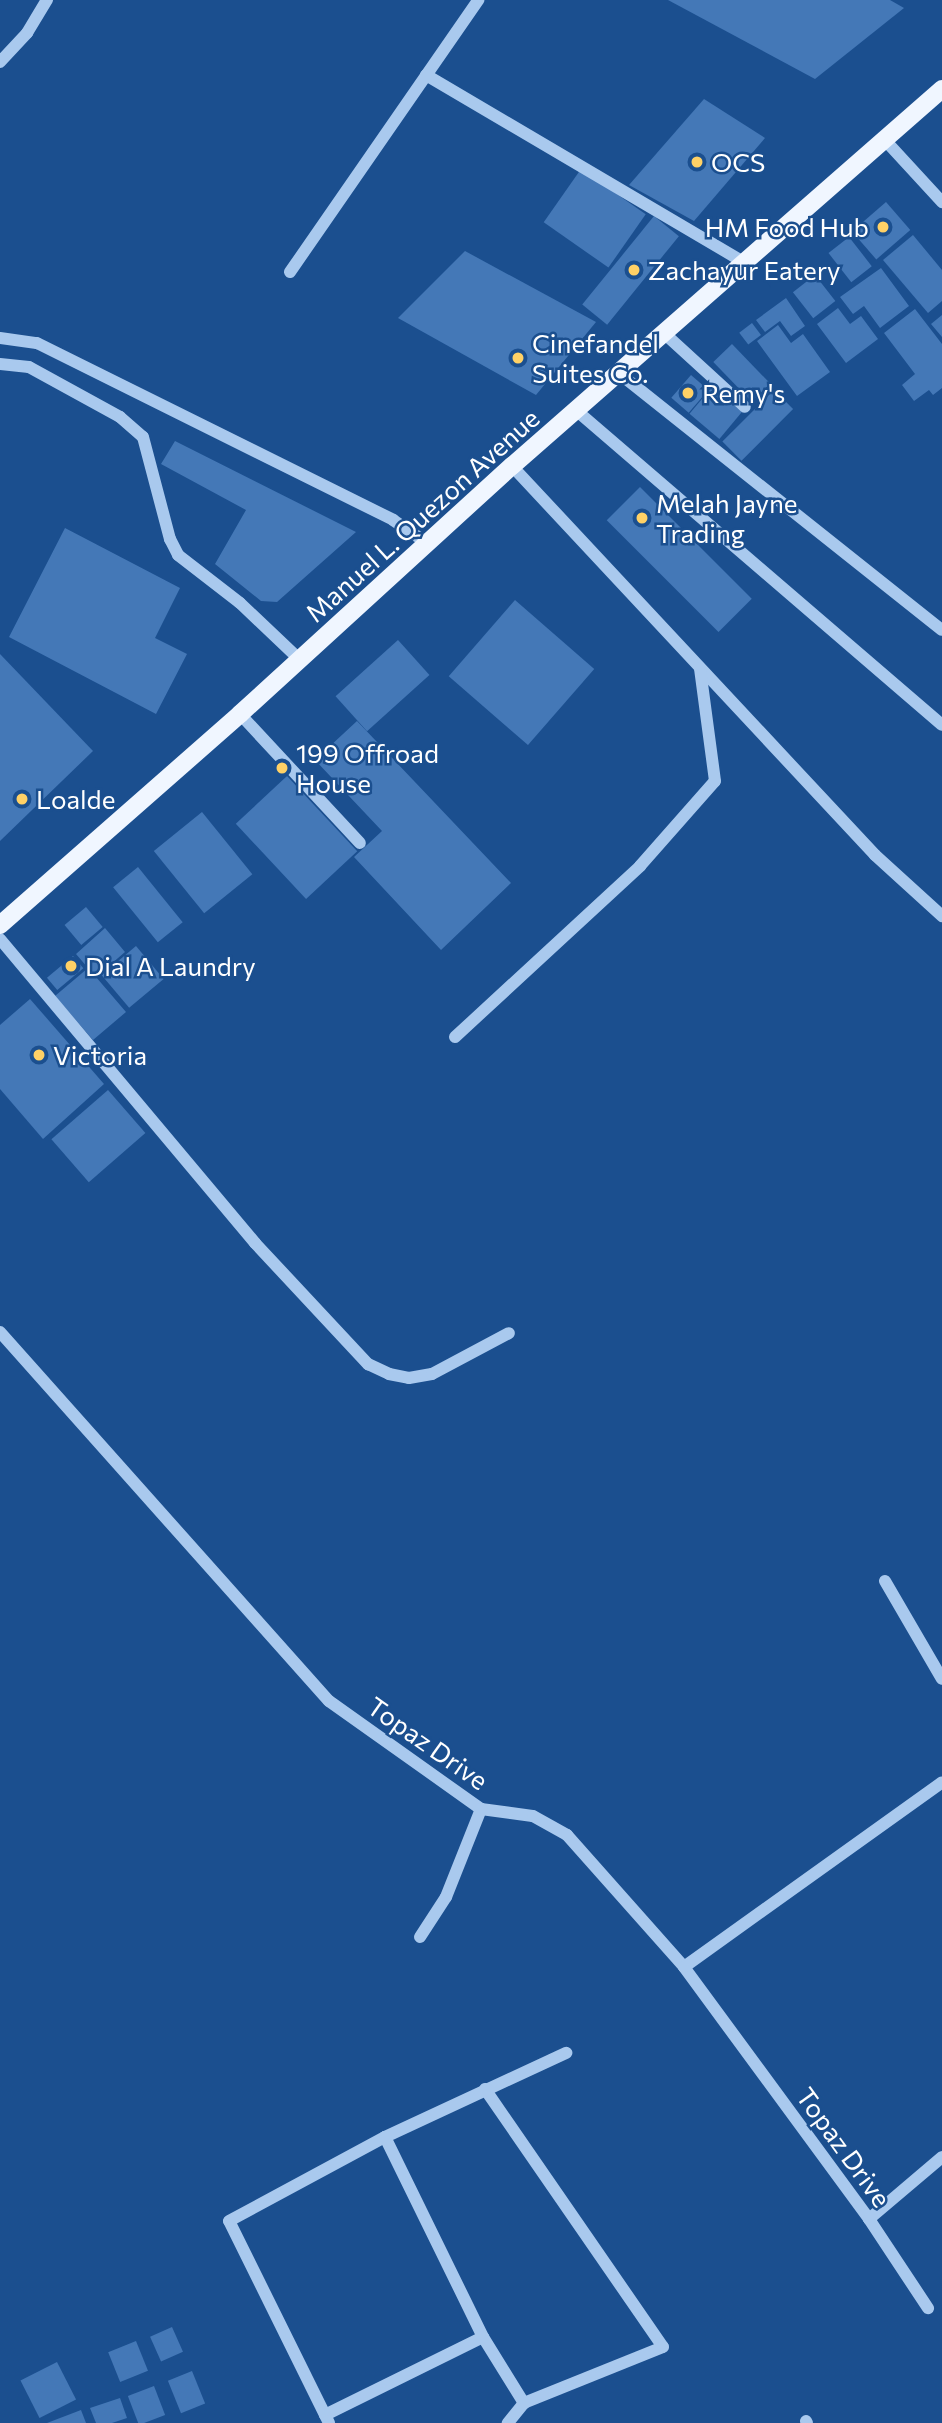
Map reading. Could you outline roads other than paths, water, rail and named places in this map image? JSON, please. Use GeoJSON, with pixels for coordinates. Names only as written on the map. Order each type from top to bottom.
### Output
{"type":"FeatureCollection","features":[{"type":"Feature","properties":{"kind":"main road","name":"Manuel L. Quezon Avenue"},"geometry":{"type":"LineString","coordinates":[[0,925],[240,714],[513,466],[942,89]]}},
{"type":"Feature","properties":{"kind":"street"},"geometry":{"type":"LineString","coordinates":[[0,62],[27,33],[47,0]]}},
{"type":"Feature","properties":{"kind":"street"},"geometry":{"type":"LineString","coordinates":[[290,272],[478,0]]}},
{"type":"Feature","properties":{"kind":"street"},"geometry":{"type":"LineString","coordinates":[[426,75],[743,262]]}},
{"type":"Feature","properties":{"kind":"street"},"geometry":{"type":"LineString","coordinates":[[884,139],[942,202]]}},
{"type":"Feature","properties":{"kind":"street"},"geometry":{"type":"LineString","coordinates":[[665,334],[745,407]]}},
{"type":"Feature","properties":{"kind":"street"},"geometry":{"type":"LineString","coordinates":[[0,338],[37,343],[393,520],[427,543]]}},
{"type":"Feature","properties":{"kind":"street"},"geometry":{"type":"LineString","coordinates":[[0,365],[29,367],[120,417],[143,437],[170,539],[178,555],[240,603],[300,660]]}},
{"type":"Feature","properties":{"kind":"street"},"geometry":{"type":"LineString","coordinates":[[620,374],[942,630]]}},
{"type":"Feature","properties":{"kind":"street"},"geometry":{"type":"LineString","coordinates":[[578,411],[942,725]]}},
{"type":"Feature","properties":{"kind":"street"},"geometry":{"type":"LineString","coordinates":[[513,466],[875,855],[942,916]]}},
{"type":"Feature","properties":{"kind":"street"},"geometry":{"type":"LineString","coordinates":[[455,1037],[640,866],[715,781],[700,668]]}},
{"type":"Feature","properties":{"kind":"street"},"geometry":{"type":"LineString","coordinates":[[240,714],[360,842]]}},
{"type":"Feature","properties":{"kind":"street"},"geometry":{"type":"LineString","coordinates":[[0,939],[255,1243],[368,1364],[389,1374],[409,1378],[432,1374],[509,1333]]}},
{"type":"Feature","properties":{"kind":"street","name":"Topaz Drive"},"geometry":{"type":"LineString","coordinates":[[0,1332],[329,1702],[481,1809],[533,1816],[567,1835],[684,1967],[869,2219],[928,2308]]}},
{"type":"Feature","properties":{"kind":"street"},"geometry":{"type":"LineString","coordinates":[[884,1581],[942,1679]]}},
{"type":"Feature","properties":{"kind":"street"},"geometry":{"type":"LineString","coordinates":[[684,1967],[942,1782]]}},
{"type":"Feature","properties":{"kind":"street"},"geometry":{"type":"LineString","coordinates":[[420,1937],[446,1897],[481,1809]]}},
{"type":"Feature","properties":{"kind":"street"},"geometry":{"type":"LineString","coordinates":[[483,2337],[327,2419],[229,2221],[385,2137],[566,2053]]}},
{"type":"Feature","properties":{"kind":"street"},"geometry":{"type":"LineString","coordinates":[[485,2090],[663,2347],[524,2403],[508,2423]]}},
{"type":"Feature","properties":{"kind":"street"},"geometry":{"type":"LineString","coordinates":[[385,2137],[483,2337],[524,2403]]}},
{"type":"Feature","properties":{"kind":"street"},"geometry":{"type":"LineString","coordinates":[[869,2219],[942,2157]]}},
{"type":"Feature","properties":{"kind":"place","name":"OCS"},"geometry":{"type":"Point","coordinates":[697,162]}},
{"type":"Feature","properties":{"kind":"place","name":"HM Food Hub"},"geometry":{"type":"Point","coordinates":[883,227]}},
{"type":"Feature","properties":{"kind":"place","name":"Zachayur Eatery"},"geometry":{"type":"Point","coordinates":[634,270]}},
{"type":"Feature","properties":{"kind":"place","name":"Cinefandel Suites Co."},"geometry":{"type":"Point","coordinates":[518,358]}},
{"type":"Feature","properties":{"kind":"place","name":"Remy's"},"geometry":{"type":"Point","coordinates":[688,393]}},
{"type":"Feature","properties":{"kind":"place","name":"Melah Jayne Trading"},"geometry":{"type":"Point","coordinates":[642,518]}},
{"type":"Feature","properties":{"kind":"place","name":"199 Offroad House"},"geometry":{"type":"Point","coordinates":[282,768]}},
{"type":"Feature","properties":{"kind":"place","name":"Loalde"},"geometry":{"type":"Point","coordinates":[22,799]}},
{"type":"Feature","properties":{"kind":"place","name":"Dial A Laundry"},"geometry":{"type":"Point","coordinates":[71,966]}},
{"type":"Feature","properties":{"kind":"place","name":"Victoria"},"geometry":{"type":"Point","coordinates":[39,1055]}}]}
